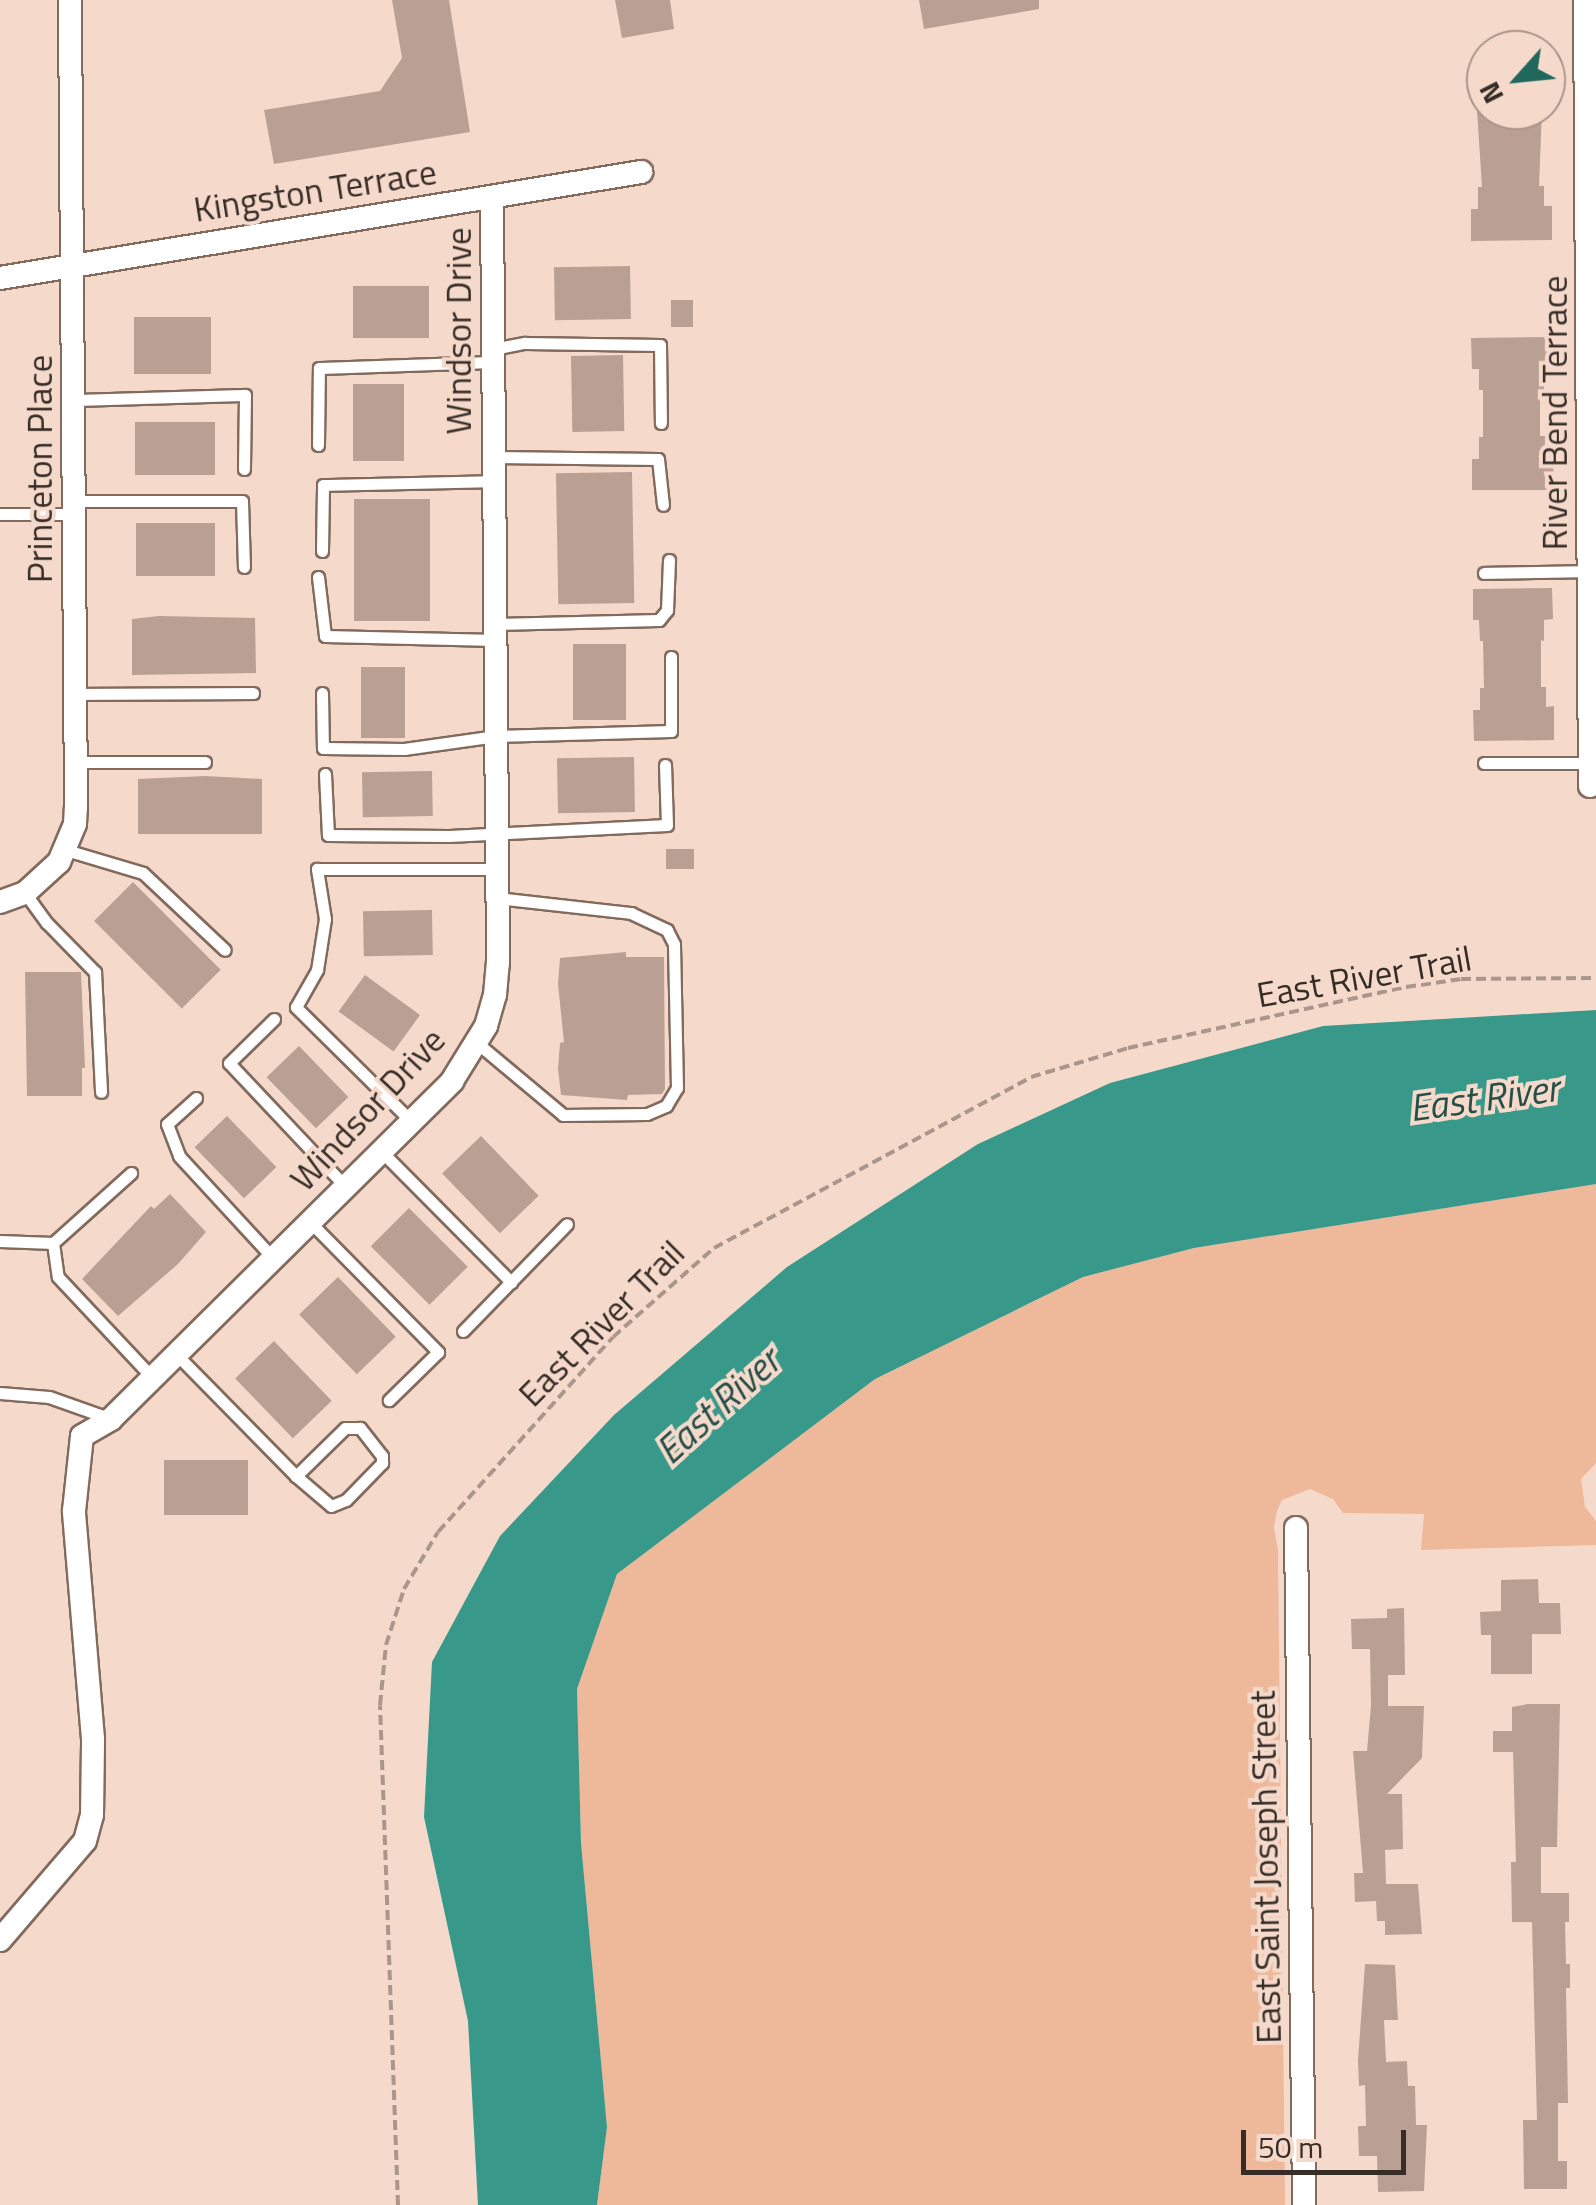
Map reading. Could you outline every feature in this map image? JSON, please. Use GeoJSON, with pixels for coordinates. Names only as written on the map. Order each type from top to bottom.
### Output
{"type":"FeatureCollection","features":[{"type":"Feature","properties":{"kind":"street","name":"Princeton Place"},"geometry":{"type":"LineString","coordinates":[[66,850],[75,824],[76,762],[70,0]]}},
{"type":"Feature","properties":{"kind":"street","name":"River Bend Terrace"},"geometry":{"type":"LineString","coordinates":[[1586,0],[1592,165],[1590,775]]}},
{"type":"Feature","properties":{"kind":"street","name":"Kingston Terrace"},"geometry":{"type":"LineString","coordinates":[[0,278],[641,172]]}},
{"type":"Feature","properties":{"kind":"street","name":"Windsor Drive"},"geometry":{"type":"LineString","coordinates":[[0,1940],[85,1841],[92,1815],[94,1739],[74,1510],[78,1444],[90,1428],[111,1419],[452,1081],[477,1043],[494,995],[498,869],[492,196]]}},
{"type":"Feature","properties":{"kind":"street"},"geometry":{"type":"LineString","coordinates":[[0,902],[26,892],[42,880],[66,850]]}},
{"type":"Feature","properties":{"kind":"street","name":"East Saint Joseph Street"},"geometry":{"type":"LineString","coordinates":[[1296,1528],[1304,2205]]}},
{"type":"Feature","properties":{"kind":"lane"},"geometry":{"type":"LineString","coordinates":[[318,445],[320,368],[493,356],[524,343],[660,345],[661,422]]}},
{"type":"Feature","properties":{"kind":"lane"},"geometry":{"type":"LineString","coordinates":[[73,400],[245,395],[244,469]]}},
{"type":"Feature","properties":{"kind":"lane"},"geometry":{"type":"LineString","coordinates":[[494,456],[658,459],[663,504]]}},
{"type":"Feature","properties":{"kind":"lane"},"geometry":{"type":"LineString","coordinates":[[322,550],[323,485],[494,481]]}},
{"type":"Feature","properties":{"kind":"lane"},"geometry":{"type":"LineString","coordinates":[[0,514],[242,501],[244,566]]}},
{"type":"Feature","properties":{"kind":"lane"},"geometry":{"type":"LineString","coordinates":[[318,577],[325,636],[496,632],[659,620],[667,610],[668,560]]}},
{"type":"Feature","properties":{"kind":"lane"},"geometry":{"type":"LineString","coordinates":[[1484,572],[1589,571]]}},
{"type":"Feature","properties":{"kind":"lane"},"geometry":{"type":"LineString","coordinates":[[322,693],[323,748],[404,749],[496,736],[671,731],[671,657]]}},
{"type":"Feature","properties":{"kind":"lane"},"geometry":{"type":"LineString","coordinates":[[75,694],[253,693]]}},
{"type":"Feature","properties":{"kind":"lane"},"geometry":{"type":"LineString","coordinates":[[76,762],[204,762]]}},
{"type":"Feature","properties":{"kind":"lane"},"geometry":{"type":"LineString","coordinates":[[1484,763],[1590,775]]}},
{"type":"Feature","properties":{"kind":"lane"},"geometry":{"type":"LineString","coordinates":[[326,774],[328,835],[449,836],[667,824],[665,765]]}},
{"type":"Feature","properties":{"kind":"lane"},"geometry":{"type":"LineString","coordinates":[[66,850],[143,873],[224,950]]}},
{"type":"Feature","properties":{"kind":"lane"},"geometry":{"type":"LineString","coordinates":[[411,1121],[296,1007],[317,970],[325,919],[317,869],[498,869]]}},
{"type":"Feature","properties":{"kind":"lane"},"geometry":{"type":"LineString","coordinates":[[26,892],[47,923],[95,972],[102,1092]]}},
{"type":"Feature","properties":{"kind":"lane"},"geometry":{"type":"LineString","coordinates":[[477,1043],[563,1115],[646,1114],[666,1106],[677,1088],[674,944],[667,930],[631,914],[498,898]]}},
{"type":"Feature","properties":{"kind":"lane"},"geometry":{"type":"LineString","coordinates":[[274,1019],[229,1063],[345,1186]]}},
{"type":"Feature","properties":{"kind":"lane"},"geometry":{"type":"LineString","coordinates":[[196,1098],[168,1124],[179,1156],[273,1258]]}},
{"type":"Feature","properties":{"kind":"lane"},"geometry":{"type":"LineString","coordinates":[[381,1152],[511,1282]]}},
{"type":"Feature","properties":{"kind":"lane"},"geometry":{"type":"LineString","coordinates":[[0,1241],[53,1243],[130,1173]]}},
{"type":"Feature","properties":{"kind":"lane"},"geometry":{"type":"LineString","coordinates":[[310,1222],[438,1352],[389,1400]]}},
{"type":"Feature","properties":{"kind":"lane"},"geometry":{"type":"LineString","coordinates":[[463,1331],[567,1224]]}},
{"type":"Feature","properties":{"kind":"lane"},"geometry":{"type":"LineString","coordinates":[[53,1243],[58,1278],[152,1377]]}},
{"type":"Feature","properties":{"kind":"lane"},"geometry":{"type":"LineString","coordinates":[[176,1354],[296,1476],[331,1506],[346,1500],[382,1463],[382,1456],[360,1428],[345,1428],[296,1476]]}},
{"type":"Feature","properties":{"kind":"lane"},"geometry":{"type":"LineString","coordinates":[[0,1393],[49,1398],[111,1419]]}},
{"type":"Feature","properties":{"kind":"path","name":"East River Trail"},"geometry":{"type":"LineString","coordinates":[[398,2205],[380,1705],[386,1645],[404,1589],[438,1532],[613,1337],[714,1248],[1031,1077],[1128,1048],[1406,987],[1461,979],[1596,978]]}},
{"type":"Feature","properties":{"kind":"shaded area"},"geometry":{"type":"Polygon","coordinates":[[[1596,1184],[1596,1463],[1581,1479],[1585,1507],[1596,1521],[1596,1545],[1421,1550],[1424,1514],[1343,1513],[1333,1499],[1310,1489],[1282,1500],[1277,1511],[1274,1527],[1278,1550],[1285,2205],[597,2205],[607,2127],[581,1843],[577,1689],[617,1574],[875,1379],[1083,1277],[1194,1248],[1596,1184]]]}},
{"type":"Feature","properties":{"kind":"water","name":"East River"},"geometry":{"type":"Polygon","coordinates":[[[1596,1010],[1596,1184],[1194,1248],[1083,1277],[875,1379],[617,1574],[577,1689],[581,1843],[607,2127],[597,2205],[478,2205],[468,2021],[424,1817],[432,1662],[500,1536],[614,1415],[787,1267],[978,1144],[1110,1083],[1323,1026],[1596,1010]]]}},
{"type":"Feature","properties":{"kind":"building"},"geometry":{"type":"Polygon","coordinates":[[[392,0],[449,0],[470,132],[274,164],[264,110],[380,91],[402,58],[392,0]]]}},
{"type":"Feature","properties":{"kind":"building"},"geometry":{"type":"Polygon","coordinates":[[[615,0],[670,0],[674,29],[622,38],[615,0]]]}},
{"type":"Feature","properties":{"kind":"building"},"geometry":{"type":"Polygon","coordinates":[[[919,0],[1039,0],[1039,9],[924,29],[919,0]]]}},
{"type":"Feature","properties":{"kind":"building"},"geometry":{"type":"Polygon","coordinates":[[[1478,130],[1541,130],[1539,186],[1544,186],[1544,206],[1552,206],[1552,240],[1471,241],[1471,209],[1478,209],[1478,187],[1482,187],[1478,130]]]}},
{"type":"Feature","properties":{"kind":"building"},"geometry":{"type":"Polygon","coordinates":[[[630,266],[631,319],[555,320],[554,267],[630,266]]]}},
{"type":"Feature","properties":{"kind":"building"},"geometry":{"type":"Polygon","coordinates":[[[353,286],[429,286],[429,338],[353,338],[353,286]]]}},
{"type":"Feature","properties":{"kind":"building"},"geometry":{"type":"Polygon","coordinates":[[[671,300],[693,300],[693,327],[671,327],[671,300]]]}},
{"type":"Feature","properties":{"kind":"building"},"geometry":{"type":"Polygon","coordinates":[[[134,317],[211,317],[211,374],[134,374],[134,317]]]}},
{"type":"Feature","properties":{"kind":"building"},"geometry":{"type":"Polygon","coordinates":[[[1551,337],[1552,369],[1544,369],[1544,390],[1540,390],[1540,436],[1545,436],[1545,456],[1553,456],[1554,490],[1472,490],[1472,459],[1479,459],[1479,437],[1483,437],[1483,390],[1479,390],[1479,369],[1472,369],[1471,338],[1551,337]]]}},
{"type":"Feature","properties":{"kind":"building"},"geometry":{"type":"Polygon","coordinates":[[[623,355],[624,431],[572,432],[571,356],[623,355]]]}},
{"type":"Feature","properties":{"kind":"building"},"geometry":{"type":"Polygon","coordinates":[[[353,384],[404,384],[404,461],[353,461],[353,384]]]}},
{"type":"Feature","properties":{"kind":"building"},"geometry":{"type":"Polygon","coordinates":[[[135,422],[215,422],[215,475],[135,475],[135,422]]]}},
{"type":"Feature","properties":{"kind":"building"},"geometry":{"type":"Polygon","coordinates":[[[632,472],[634,603],[558,604],[556,473],[632,472]]]}},
{"type":"Feature","properties":{"kind":"building"},"geometry":{"type":"Polygon","coordinates":[[[354,499],[430,499],[430,621],[354,621],[354,499]]]}},
{"type":"Feature","properties":{"kind":"building"},"geometry":{"type":"Polygon","coordinates":[[[136,523],[215,523],[215,576],[136,576],[136,523]]]}},
{"type":"Feature","properties":{"kind":"building"},"geometry":{"type":"Polygon","coordinates":[[[1552,588],[1553,619],[1544,620],[1544,641],[1541,640],[1541,687],[1546,687],[1546,707],[1554,706],[1554,740],[1474,741],[1473,710],[1480,710],[1480,688],[1484,688],[1483,641],[1479,620],[1473,620],[1473,589],[1552,588]]]}},
{"type":"Feature","properties":{"kind":"building"},"geometry":{"type":"Polygon","coordinates":[[[255,618],[256,673],[132,675],[132,619],[255,618]]]}},
{"type":"Feature","properties":{"kind":"building"},"geometry":{"type":"Polygon","coordinates":[[[573,644],[626,644],[626,720],[573,720],[573,644]]]}},
{"type":"Feature","properties":{"kind":"building"},"geometry":{"type":"Polygon","coordinates":[[[361,667],[405,667],[405,738],[361,738],[361,667]]]}},
{"type":"Feature","properties":{"kind":"building"},"geometry":{"type":"Polygon","coordinates":[[[634,757],[635,812],[558,813],[557,758],[634,757]]]}},
{"type":"Feature","properties":{"kind":"building"},"geometry":{"type":"Polygon","coordinates":[[[432,771],[433,816],[363,817],[362,772],[432,771]]]}},
{"type":"Feature","properties":{"kind":"building"},"geometry":{"type":"Polygon","coordinates":[[[138,779],[262,779],[262,834],[138,834],[138,779]]]}},
{"type":"Feature","properties":{"kind":"building"},"geometry":{"type":"Polygon","coordinates":[[[666,849],[694,849],[694,869],[666,869],[666,849]]]}},
{"type":"Feature","properties":{"kind":"building"},"geometry":{"type":"Polygon","coordinates":[[[133,882],[221,970],[182,1009],[94,921],[133,882]]]}},
{"type":"Feature","properties":{"kind":"building"},"geometry":{"type":"Polygon","coordinates":[[[432,910],[433,955],[364,956],[363,911],[432,910]]]}},
{"type":"Feature","properties":{"kind":"building"},"geometry":{"type":"Polygon","coordinates":[[[626,952],[626,957],[664,957],[665,1089],[662,1094],[628,1095],[627,1100],[561,1095],[558,1069],[560,1043],[564,1042],[558,984],[560,958],[626,952]]]}},
{"type":"Feature","properties":{"kind":"building"},"geometry":{"type":"Polygon","coordinates":[[[25,972],[81,972],[85,1068],[82,1096],[27,1096],[25,972]]]}},
{"type":"Feature","properties":{"kind":"building"},"geometry":{"type":"Polygon","coordinates":[[[365,975],[420,1015],[394,1051],[339,1011],[365,975]]]}},
{"type":"Feature","properties":{"kind":"building"},"geometry":{"type":"Polygon","coordinates":[[[299,1046],[348,1097],[316,1128],[267,1077],[299,1046]]]}},
{"type":"Feature","properties":{"kind":"building"},"geometry":{"type":"Polygon","coordinates":[[[227,1116],[276,1167],[244,1198],[195,1147],[227,1116]]]}},
{"type":"Feature","properties":{"kind":"building"},"geometry":{"type":"Polygon","coordinates":[[[481,1136],[539,1196],[500,1233],[442,1174],[481,1136]]]}},
{"type":"Feature","properties":{"kind":"building"},"geometry":{"type":"Polygon","coordinates":[[[170,1194],[206,1232],[178,1264],[118,1316],[82,1279],[151,1206],[154,1209],[170,1194]]]}},
{"type":"Feature","properties":{"kind":"building"},"geometry":{"type":"Polygon","coordinates":[[[409,1208],[468,1267],[430,1305],[371,1246],[409,1208]]]}},
{"type":"Feature","properties":{"kind":"building"},"geometry":{"type":"Polygon","coordinates":[[[338,1277],[396,1337],[357,1374],[299,1315],[338,1277]]]}},
{"type":"Feature","properties":{"kind":"building"},"geometry":{"type":"Polygon","coordinates":[[[274,1341],[332,1401],[293,1438],[235,1379],[274,1341]]]}},
{"type":"Feature","properties":{"kind":"building"},"geometry":{"type":"Polygon","coordinates":[[[164,1460],[248,1460],[248,1515],[164,1515],[164,1460]]]}},
{"type":"Feature","properties":{"kind":"building"},"geometry":{"type":"Polygon","coordinates":[[[1538,1579],[1539,1603],[1560,1603],[1561,1634],[1532,1634],[1532,1674],[1491,1674],[1491,1635],[1481,1635],[1480,1612],[1501,1611],[1501,1580],[1538,1579]]]}},
{"type":"Feature","properties":{"kind":"building"},"geometry":{"type":"Polygon","coordinates":[[[1404,1608],[1405,1675],[1388,1675],[1388,1706],[1424,1706],[1422,1758],[1387,1794],[1402,1794],[1403,1849],[1385,1850],[1386,1884],[1418,1884],[1422,1934],[1385,1935],[1385,1921],[1377,1921],[1376,1901],[1355,1902],[1354,1873],[1363,1873],[1353,1751],[1367,1751],[1371,1706],[1370,1649],[1352,1649],[1351,1619],[1387,1618],[1387,1609],[1404,1608]]]}},
{"type":"Feature","properties":{"kind":"building"},"geometry":{"type":"Polygon","coordinates":[[[1560,1704],[1557,1847],[1541,1847],[1541,1893],[1569,1893],[1569,1922],[1565,1922],[1566,1964],[1570,1964],[1570,1988],[1566,1988],[1568,2103],[1558,2103],[1558,2161],[1567,2161],[1567,2189],[1524,2189],[1523,2120],[1537,2120],[1532,1922],[1512,1922],[1511,1862],[1516,1862],[1513,1752],[1493,1752],[1493,1731],[1512,1731],[1512,1707],[1560,1704]]]}},
{"type":"Feature","properties":{"kind":"building"},"geometry":{"type":"Polygon","coordinates":[[[1365,1964],[1395,1965],[1398,2020],[1384,2020],[1386,2062],[1407,2061],[1408,2086],[1415,2086],[1416,2125],[1427,2125],[1424,2191],[1378,2192],[1377,2156],[1359,2156],[1358,2126],[1366,2126],[1365,2085],[1359,2086],[1358,2060],[1365,1964]]]}}]}
